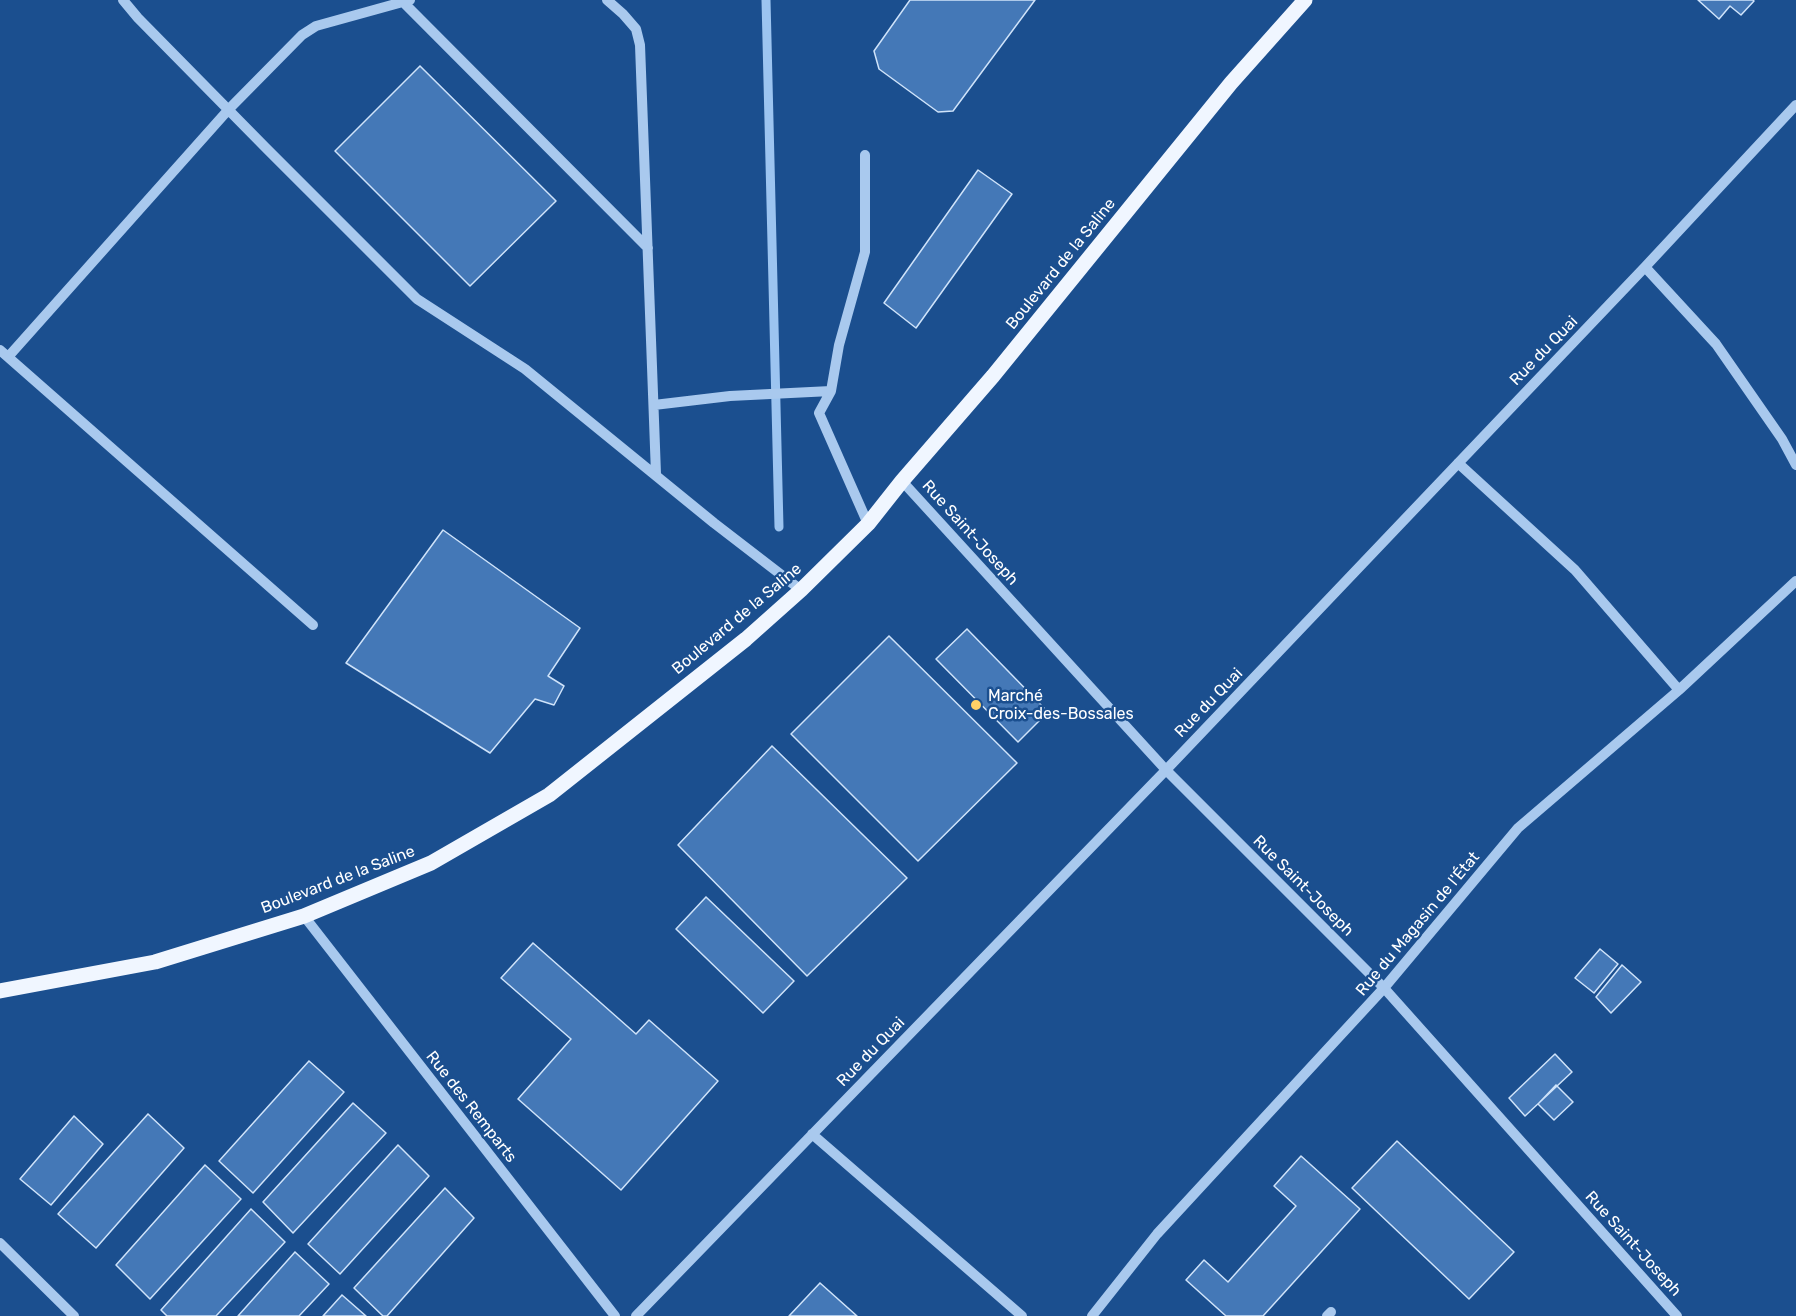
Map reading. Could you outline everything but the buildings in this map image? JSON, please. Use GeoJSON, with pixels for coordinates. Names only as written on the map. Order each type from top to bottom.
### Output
{"type":"FeatureCollection","features":[{"type":"Feature","properties":{"kind":"main road","name":"Boulevard de la Saline"},"geometry":{"type":"LineString","coordinates":[[0,991],[154,962],[304,916],[432,863],[549,795],[746,639],[801,590],[868,524],[993,376],[1231,83],[1305,0]]}},
{"type":"Feature","properties":{"kind":"street"},"geometry":{"type":"LineString","coordinates":[[123,0],[138,18],[417,299],[525,369],[714,523],[801,590]]}},
{"type":"Feature","properties":{"kind":"street"},"geometry":{"type":"LineString","coordinates":[[607,0],[636,29],[640,45],[656,474]]}},
{"type":"Feature","properties":{"kind":"street"},"geometry":{"type":"LineString","coordinates":[[313,625],[4,354],[229,109],[302,35],[316,26],[406,1],[648,248]]}},
{"type":"Feature","properties":{"kind":"street","name":"Rue du Quai"},"geometry":{"type":"LineString","coordinates":[[636,1316],[1166,770],[1796,105]]}},
{"type":"Feature","properties":{"kind":"street"},"geometry":{"type":"LineString","coordinates":[[865,155],[865,252],[839,345],[831,391],[819,412],[868,524]]}},
{"type":"Feature","properties":{"kind":"street"},"geometry":{"type":"LineString","coordinates":[[1645,267],[1716,344],[1782,439],[1796,465]]}},
{"type":"Feature","properties":{"kind":"street"},"geometry":{"type":"LineString","coordinates":[[654,405],[730,396],[831,391]]}},
{"type":"Feature","properties":{"kind":"street"},"geometry":{"type":"LineString","coordinates":[[1458,464],[1575,570],[1679,690]]}},
{"type":"Feature","properties":{"kind":"street","name":"Rue Saint-Joseph"},"geometry":{"type":"LineString","coordinates":[[902,481],[1166,770],[1384,988],[1677,1316]]}},
{"type":"Feature","properties":{"kind":"street","name":"Rue du Magasin de l'État"},"geometry":{"type":"LineString","coordinates":[[1092,1316],[1157,1234],[1384,988],[1518,828],[1679,690],[1796,581]]}},
{"type":"Feature","properties":{"kind":"street","name":"Rue des Remparts"},"geometry":{"type":"LineString","coordinates":[[304,916],[615,1316]]}},
{"type":"Feature","properties":{"kind":"street"},"geometry":{"type":"LineString","coordinates":[[812,1134],[1022,1316]]}},
{"type":"Feature","properties":{"kind":"street"},"geometry":{"type":"LineString","coordinates":[[0,1243],[74,1316]]}},
{"type":"Feature","properties":{"kind":"waterway"},"geometry":{"type":"LineString","coordinates":[[766,0],[779,527]]}},
{"type":"Feature","properties":{"kind":"place","name":"Marché Croix-des-Bossales"},"geometry":{"type":"Point","coordinates":[976,705]}}]}
